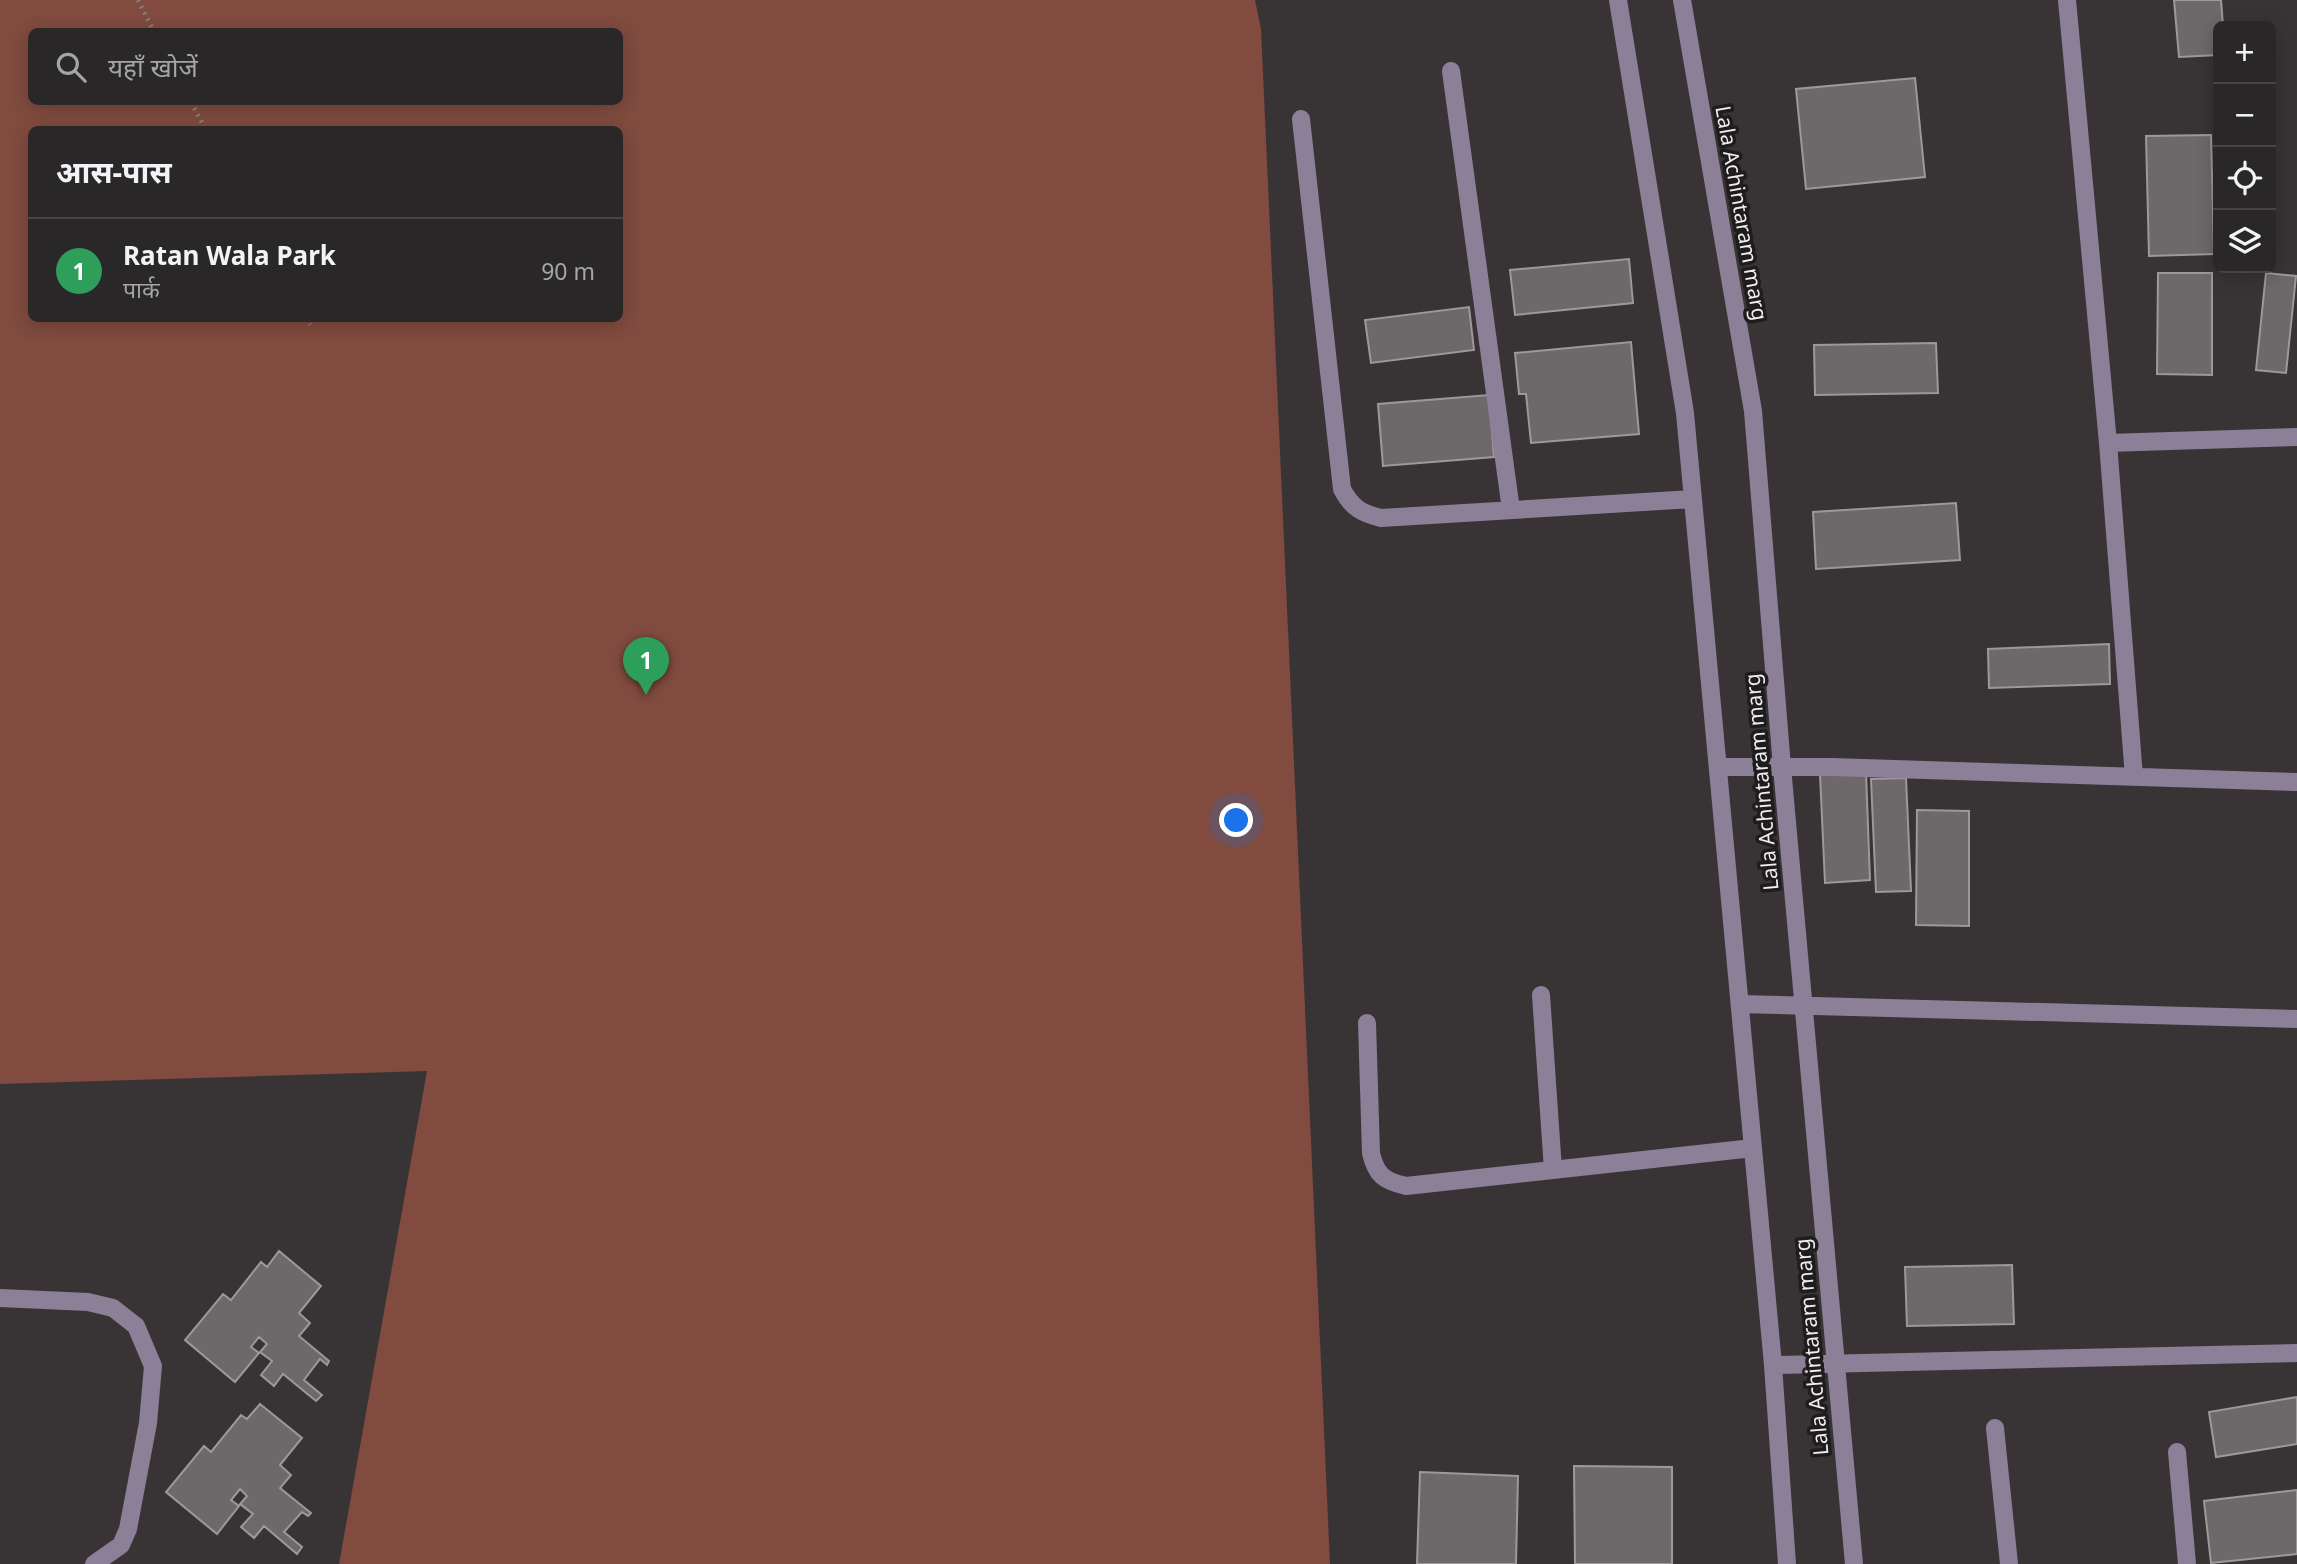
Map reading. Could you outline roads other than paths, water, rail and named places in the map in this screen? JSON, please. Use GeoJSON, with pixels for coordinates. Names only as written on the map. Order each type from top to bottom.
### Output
{"type":"FeatureCollection","features":[{"type":"Feature","properties":{"kind":"street","name":"Lala Achintaram marg"},"geometry":{"type":"LineString","coordinates":[[1618,0],[1685,413],[1773,1365],[1787,1564]]}},
{"type":"Feature","properties":{"kind":"street","name":"Lala Achintaram marg"},"geometry":{"type":"LineString","coordinates":[[1682,0],[1753,411],[1782,767],[1854,1564]]}},
{"type":"Feature","properties":{"kind":"street"},"geometry":{"type":"LineString","coordinates":[[2067,0],[2108,443],[2134,777]]}},
{"type":"Feature","properties":{"kind":"street"},"geometry":{"type":"LineString","coordinates":[[1451,71],[1511,510]]}},
{"type":"Feature","properties":{"kind":"street"},"geometry":{"type":"LineString","coordinates":[[1301,119],[1342,489],[1360,513],[1381,518],[1693,499]]}},
{"type":"Feature","properties":{"kind":"street"},"geometry":{"type":"LineString","coordinates":[[2108,443],[2297,437]]}},
{"type":"Feature","properties":{"kind":"street"},"geometry":{"type":"LineString","coordinates":[[1718,768],[1832,767],[2297,782]]}},
{"type":"Feature","properties":{"kind":"street"},"geometry":{"type":"LineString","coordinates":[[1541,995],[1553,1170]]}},
{"type":"Feature","properties":{"kind":"street"},"geometry":{"type":"LineString","coordinates":[[1740,1004],[2297,1019]]}},
{"type":"Feature","properties":{"kind":"street"},"geometry":{"type":"LineString","coordinates":[[1367,1023],[1371,1153],[1374,1169],[1390,1182],[1406,1186],[1753,1148]]}},
{"type":"Feature","properties":{"kind":"street"},"geometry":{"type":"LineString","coordinates":[[0,1298],[88,1302],[113,1308],[136,1326],[153,1366],[148,1423],[128,1529],[121,1545],[94,1564]]}},
{"type":"Feature","properties":{"kind":"street"},"geometry":{"type":"LineString","coordinates":[[1773,1365],[2297,1353]]}},
{"type":"Feature","properties":{"kind":"street"},"geometry":{"type":"LineString","coordinates":[[1995,1429],[2009,1564]]}},
{"type":"Feature","properties":{"kind":"street"},"geometry":{"type":"LineString","coordinates":[[2177,1452],[2187,1564]]}},
{"type":"Feature","properties":{"kind":"place","name":"Ratan Wala Park"},"geometry":{"type":"Point","coordinates":[646,695]}}]}
